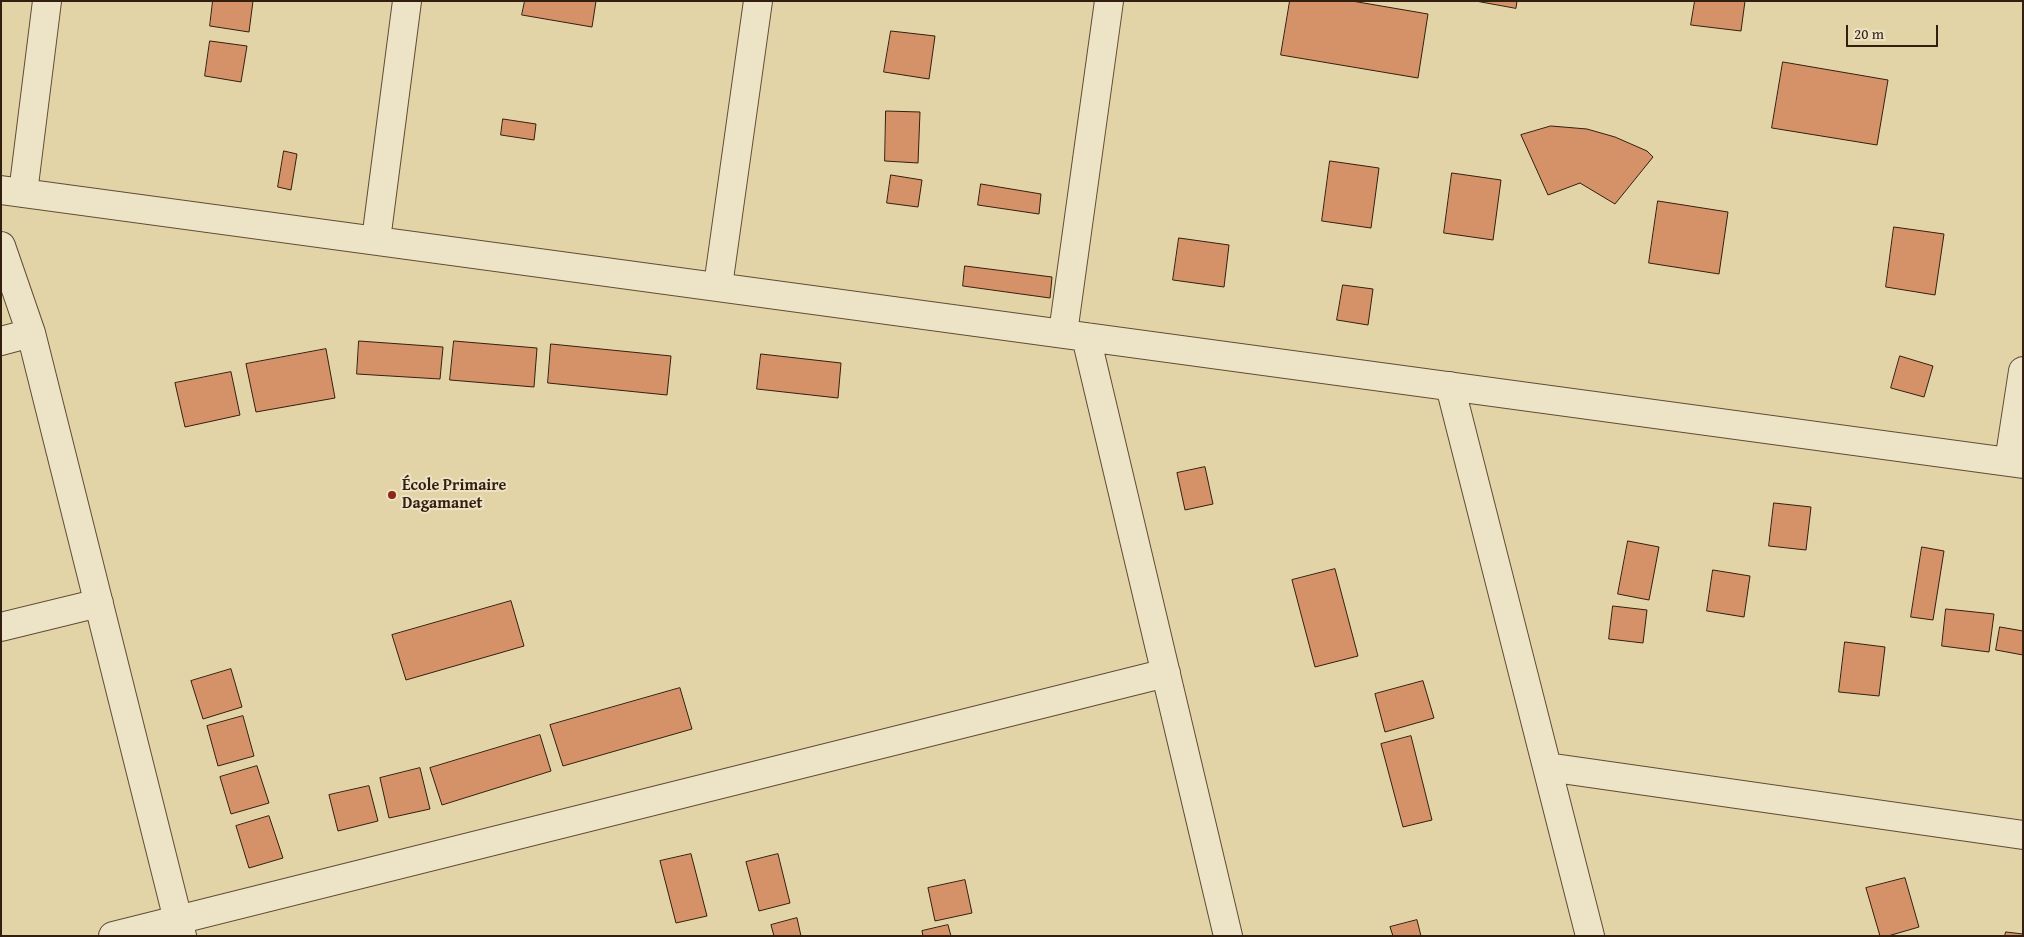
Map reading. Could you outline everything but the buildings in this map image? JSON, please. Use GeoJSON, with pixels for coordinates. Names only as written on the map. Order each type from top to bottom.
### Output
{"type":"FeatureCollection","features":[{"type":"Feature","properties":{"kind":"street"},"geometry":{"type":"LineString","coordinates":[[47,1],[12,191],[2016,463],[2023,371]]}},
{"type":"Feature","properties":{"kind":"street"},"geometry":{"type":"LineString","coordinates":[[376,240],[407,1]]}},
{"type":"Feature","properties":{"kind":"street"},"geometry":{"type":"LineString","coordinates":[[718,286],[758,1]]}},
{"type":"Feature","properties":{"kind":"street"},"geometry":{"type":"LineString","coordinates":[[1109,1],[1075,335],[1166,673],[1228,936]]}},
{"type":"Feature","properties":{"kind":"street"},"geometry":{"type":"LineString","coordinates":[[1,246],[31,333],[180,927]]}},
{"type":"Feature","properties":{"kind":"street"},"geometry":{"type":"LineString","coordinates":[[1,341],[31,333]]}},
{"type":"Feature","properties":{"kind":"street"},"geometry":{"type":"LineString","coordinates":[[1450,386],[1590,936]]}},
{"type":"Feature","properties":{"kind":"street"},"geometry":{"type":"LineString","coordinates":[[1,627],[99,603]]}},
{"type":"Feature","properties":{"kind":"street"},"geometry":{"type":"LineString","coordinates":[[112,936],[180,927],[1166,673]]}},
{"type":"Feature","properties":{"kind":"street"},"geometry":{"type":"LineString","coordinates":[[1547,766],[2023,834]]}},
{"type":"Feature","properties":{"kind":"place","name":"École Primaire Dagamanet"},"geometry":{"type":"Point","coordinates":[392,495]}}]}
